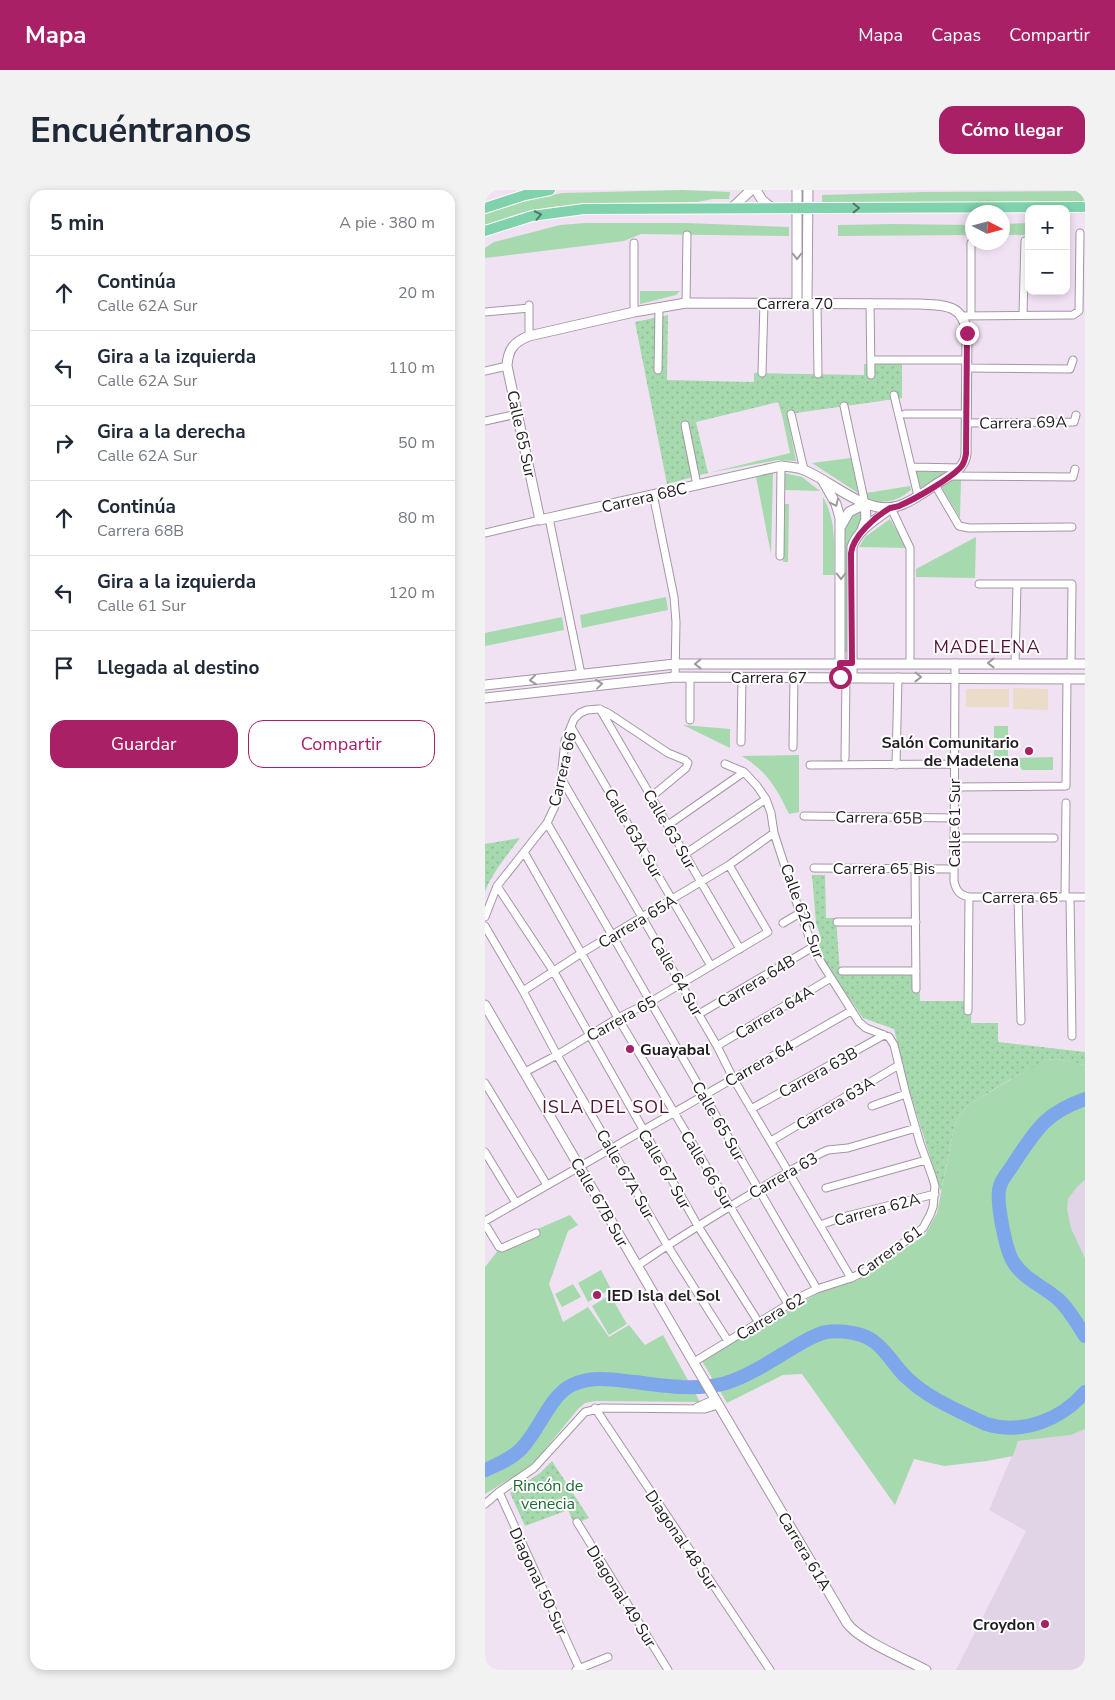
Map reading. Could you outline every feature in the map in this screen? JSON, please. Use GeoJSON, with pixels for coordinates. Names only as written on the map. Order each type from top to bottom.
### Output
{"type":"FeatureCollection","features":[{"type":"Feature","properties":{"kind":"main road"},"geometry":{"type":"LineString","coordinates":[[485,208],[525,195],[550,190]]}},
{"type":"Feature","properties":{"kind":"main road"},"geometry":{"type":"LineString","coordinates":[[487,232],[532,216],[584,209],[1085,207]]}},
{"type":"Feature","properties":{"kind":"street"},"geometry":{"type":"LineString","coordinates":[[732,208],[751,190]]}},
{"type":"Feature","properties":{"kind":"street"},"geometry":{"type":"LineString","coordinates":[[756,190],[772,208]]}},
{"type":"Feature","properties":{"kind":"street"},"geometry":{"type":"LineString","coordinates":[[797,190],[802,209],[807,303]]}},
{"type":"Feature","properties":{"kind":"street"},"geometry":{"type":"LineString","coordinates":[[797,303],[802,209],[808,190]]}},
{"type":"Feature","properties":{"kind":"street","name":"Carrera 70"},"geometry":{"type":"LineString","coordinates":[[511,347],[529,336],[634,312],[686,303],[945,305],[966,316],[1073,315],[1078,313],[1079,310],[1080,233]]}},
{"type":"Feature","properties":{"kind":"street"},"geometry":{"type":"LineString","coordinates":[[686,303],[687,235]]}},
{"type":"Feature","properties":{"kind":"street"},"geometry":{"type":"LineString","coordinates":[[1023,314],[1025,241]]}},
{"type":"Feature","properties":{"kind":"street"},"geometry":{"type":"LineString","coordinates":[[634,243],[634,312]]}},
{"type":"Feature","properties":{"kind":"street"},"geometry":{"type":"LineString","coordinates":[[845,758],[846,677],[852,663],[851,553],[854,541],[861,532],[891,508],[902,505],[918,496],[961,468],[965,459],[967,333],[965,323],[971,250]]}},
{"type":"Feature","properties":{"kind":"street"},"geometry":{"type":"LineString","coordinates":[[762,374],[764,303]]}},
{"type":"Feature","properties":{"kind":"street"},"geometry":{"type":"LineString","coordinates":[[817,303],[818,374]]}},
{"type":"Feature","properties":{"kind":"street"},"geometry":{"type":"LineString","coordinates":[[870,303],[871,375]]}},
{"type":"Feature","properties":{"kind":"street"},"geometry":{"type":"LineString","coordinates":[[485,312],[529,306],[529,336]]}},
{"type":"Feature","properties":{"kind":"street"},"geometry":{"type":"LineString","coordinates":[[659,308],[659,370]]}},
{"type":"Feature","properties":{"kind":"street","name":"Calle 65 Sur"},"geometry":{"type":"LineString","coordinates":[[511,347],[507,366],[517,414],[545,519],[581,674]]}},
{"type":"Feature","properties":{"kind":"street"},"geometry":{"type":"LineString","coordinates":[[871,360],[1069,369],[1073,360]]}},
{"type":"Feature","properties":{"kind":"street"},"geometry":{"type":"LineString","coordinates":[[485,371],[507,366]]}},
{"type":"Feature","properties":{"kind":"street"},"geometry":{"type":"LineString","coordinates":[[894,395],[918,496]]}},
{"type":"Feature","properties":{"kind":"street"},"geometry":{"type":"LineString","coordinates":[[844,406],[865,504],[866,519],[861,532]]}},
{"type":"Feature","properties":{"kind":"street"},"geometry":{"type":"LineString","coordinates":[[485,421],[517,414]]}},
{"type":"Feature","properties":{"kind":"street"},"geometry":{"type":"LineString","coordinates":[[791,414],[804,470]]}},
{"type":"Feature","properties":{"kind":"street","name":"Carrera 69A"},"geometry":{"type":"LineString","coordinates":[[905,414],[1074,422],[1076,415]]}},
{"type":"Feature","properties":{"kind":"street"},"geometry":{"type":"LineString","coordinates":[[685,425],[697,484]]}},
{"type":"Feature","properties":{"kind":"street"},"geometry":{"type":"LineString","coordinates":[[779,556],[781,466]]}},
{"type":"Feature","properties":{"kind":"street","name":"Carrera 68C"},"geometry":{"type":"LineString","coordinates":[[485,533],[781,466],[804,470],[865,504]]}},
{"type":"Feature","properties":{"kind":"street"},"geometry":{"type":"LineString","coordinates":[[911,467],[961,468]]}},
{"type":"Feature","properties":{"kind":"street"},"geometry":{"type":"LineString","coordinates":[[950,476],[1073,477],[1075,469]]}},
{"type":"Feature","properties":{"kind":"street"},"geometry":{"type":"LineString","coordinates":[[823,480],[837,504],[841,528],[840,663],[846,677]]}},
{"type":"Feature","properties":{"kind":"street"},"geometry":{"type":"LineString","coordinates":[[935,485],[959,526],[969,528],[1072,527]]}},
{"type":"Feature","properties":{"kind":"street"},"geometry":{"type":"LineString","coordinates":[[653,494],[674,597],[676,622],[675,677]]}},
{"type":"Feature","properties":{"kind":"street"},"geometry":{"type":"LineString","coordinates":[[841,528],[849,512],[865,504],[891,508]]}},
{"type":"Feature","properties":{"kind":"street"},"geometry":{"type":"LineString","coordinates":[[891,508],[910,548],[910,663]]}},
{"type":"Feature","properties":{"kind":"street"},"geometry":{"type":"LineString","coordinates":[[955,787],[1066,786],[1073,664],[1072,584],[979,584]]}},
{"type":"Feature","properties":{"kind":"street"},"geometry":{"type":"LineString","coordinates":[[1015,664],[1017,584]]}},
{"type":"Feature","properties":{"kind":"street","name":"Calle 61 Sur"},"geometry":{"type":"LineString","coordinates":[[955,663],[954,881],[957,892]]}},
{"type":"Feature","properties":{"kind":"street","name":"Carrera 67"},"geometry":{"type":"LineString","coordinates":[[485,685],[675,664],[1085,664]]}},
{"type":"Feature","properties":{"kind":"street","name":"Carrera 67"},"geometry":{"type":"LineString","coordinates":[[485,698],[675,677],[1085,679]]}},
{"type":"Feature","properties":{"kind":"street"},"geometry":{"type":"LineString","coordinates":[[690,677],[690,720]]}},
{"type":"Feature","properties":{"kind":"street"},"geometry":{"type":"LineString","coordinates":[[741,742],[742,677]]}},
{"type":"Feature","properties":{"kind":"street"},"geometry":{"type":"LineString","coordinates":[[793,747],[794,677]]}},
{"type":"Feature","properties":{"kind":"street"},"geometry":{"type":"LineString","coordinates":[[896,765],[898,677]]}},
{"type":"Feature","properties":{"kind":"street"},"geometry":{"type":"LineString","coordinates":[[599,709],[622,721],[668,753],[688,763],[686,768],[651,797]]}},
{"type":"Feature","properties":{"kind":"street","name":"Carrera 66"},"geometry":{"type":"LineString","coordinates":[[485,917],[497,886],[547,823],[555,806],[561,778],[565,741],[573,719],[587,710],[599,709]]}},
{"type":"Feature","properties":{"kind":"street","name":"Calle 63 Sur"},"geometry":{"type":"LineString","coordinates":[[599,709],[740,949]]}},
{"type":"Feature","properties":{"kind":"street","name":"Calle 63A Sur"},"geometry":{"type":"LineString","coordinates":[[571,727],[711,966]]}},
{"type":"Feature","properties":{"kind":"street","name":"Calle 62C Sur"},"geometry":{"type":"LineString","coordinates":[[725,764],[744,772],[766,799],[771,813],[774,833],[813,947],[859,1022],[866,1028],[884,1035]]}},
{"type":"Feature","properties":{"kind":"street"},"geometry":{"type":"LineString","coordinates":[[810,765],[955,764]]}},
{"type":"Feature","properties":{"kind":"street"},"geometry":{"type":"LineString","coordinates":[[667,825],[744,772]]}},
{"type":"Feature","properties":{"kind":"street","name":"Calle 64 Sur"},"geometry":{"type":"LineString","coordinates":[[561,778],[699,1014],[787,1173],[851,1278]]}},
{"type":"Feature","properties":{"kind":"street"},"geometry":{"type":"LineString","coordinates":[[685,854],[766,799]]}},
{"type":"Feature","properties":{"kind":"street"},"geometry":{"type":"LineString","coordinates":[[1066,803],[1071,1036]]}},
{"type":"Feature","properties":{"kind":"street","name":"Carrera 65B"},"geometry":{"type":"LineString","coordinates":[[804,816],[954,818]]}},
{"type":"Feature","properties":{"kind":"street","name":"Calle 65 Sur"},"geometry":{"type":"LineString","coordinates":[[547,823],[652,1001],[703,1095],[817,1289]]}},
{"type":"Feature","properties":{"kind":"street","name":"Carrera 65A"},"geometry":{"type":"LineString","coordinates":[[523,991],[580,954],[729,865],[774,833]]}},
{"type":"Feature","properties":{"kind":"street"},"geometry":{"type":"LineString","coordinates":[[954,838],[1054,838]]}},
{"type":"Feature","properties":{"kind":"street","name":"Calle 66 Sur"},"geometry":{"type":"LineString","coordinates":[[524,852],[617,1018],[789,1304]]}},
{"type":"Feature","properties":{"kind":"street","name":"Carrera 65"},"geometry":{"type":"LineString","coordinates":[[525,1072],[557,1055],[617,1018],[652,1001],[768,932],[729,865]]}},
{"type":"Feature","properties":{"kind":"street","name":"Carrera 65 Bis"},"geometry":{"type":"LineString","coordinates":[[814,868],[954,868]]}},
{"type":"Feature","properties":{"kind":"street"},"geometry":{"type":"LineString","coordinates":[[915,869],[916,989]]}},
{"type":"Feature","properties":{"kind":"street","name":"Calle 67 Sur"},"geometry":{"type":"LineString","coordinates":[[497,886],[554,972],[588,1036],[698,1226],[759,1322]]}},
{"type":"Feature","properties":{"kind":"street","name":"Carrera 65"},"geometry":{"type":"LineString","coordinates":[[957,892],[969,897],[1085,897]]}},
{"type":"Feature","properties":{"kind":"street"},"geometry":{"type":"LineString","coordinates":[[968,1011],[969,897]]}},
{"type":"Feature","properties":{"kind":"street"},"geometry":{"type":"LineString","coordinates":[[1018,897],[1021,1021]]}},
{"type":"Feature","properties":{"kind":"street"},"geometry":{"type":"LineString","coordinates":[[783,923],[800,913]]}},
{"type":"Feature","properties":{"kind":"street"},"geometry":{"type":"LineString","coordinates":[[837,922],[916,922]]}},
{"type":"Feature","properties":{"kind":"street","name":"Calle 67A Sur"},"geometry":{"type":"LineString","coordinates":[[485,926],[667,1245],[728,1341]]}},
{"type":"Feature","properties":{"kind":"street","name":"Carrera 64B"},"geometry":{"type":"LineString","coordinates":[[699,1014],[813,947]]}},
{"type":"Feature","properties":{"kind":"street"},"geometry":{"type":"LineString","coordinates":[[842,971],[916,971]]}},
{"type":"Feature","properties":{"kind":"street","name":"Carrera 64A"},"geometry":{"type":"LineString","coordinates":[[717,1046],[831,978]]}},
{"type":"Feature","properties":{"kind":"street","name":"Calle 67B Sur"},"geometry":{"type":"LineString","coordinates":[[485,1005],[717,1402]]}},
{"type":"Feature","properties":{"kind":"street","name":"Carrera 64"},"geometry":{"type":"LineString","coordinates":[[485,1223],[673,1112],[851,1011]]}},
{"type":"Feature","properties":{"kind":"street"},"geometry":{"type":"LineString","coordinates":[[884,1035],[891,1039],[894,1045],[915,1128],[932,1176],[935,1194]]}},
{"type":"Feature","properties":{"kind":"street","name":"Carrera 63B"},"geometry":{"type":"LineString","coordinates":[[751,1109],[884,1035]]}},
{"type":"Feature","properties":{"kind":"street","name":"Carrera 63A"},"geometry":{"type":"LineString","coordinates":[[771,1141],[899,1065]]}},
{"type":"Feature","properties":{"kind":"street"},"geometry":{"type":"LineString","coordinates":[[485,1083],[547,1185]]}},
{"type":"Feature","properties":{"kind":"street"},"geometry":{"type":"LineString","coordinates":[[872,1106],[906,1094]]}},
{"type":"Feature","properties":{"kind":"street","name":"Carrera 63"},"geometry":{"type":"LineString","coordinates":[[637,1266],[730,1206],[828,1150],[848,1148],[915,1128]]}},
{"type":"Feature","properties":{"kind":"street"},"geometry":{"type":"LineString","coordinates":[[485,1152],[516,1203]]}},
{"type":"Feature","properties":{"kind":"street"},"geometry":{"type":"LineString","coordinates":[[826,1188],[926,1160]]}},
{"type":"Feature","properties":{"kind":"street","name":"Carrera 62A"},"geometry":{"type":"LineString","coordinates":[[820,1225],[843,1217],[935,1194]]}},
{"type":"Feature","properties":{"kind":"street","name":"Carrera 61"},"geometry":{"type":"LineString","coordinates":[[851,1278],[866,1271],[923,1228],[930,1215],[935,1194]]}},
{"type":"Feature","properties":{"kind":"street"},"geometry":{"type":"LineString","coordinates":[[485,1223],[499,1246],[504,1248],[536,1233]]}},
{"type":"Feature","properties":{"kind":"street","name":"Carrera 62"},"geometry":{"type":"LineString","coordinates":[[696,1366],[728,1341],[789,1304],[817,1289],[851,1278]]}},
{"type":"Feature","properties":{"kind":"street"},"geometry":{"type":"LineString","coordinates":[[485,1504],[534,1468],[583,1414],[595,1408],[710,1409],[717,1402]]}},
{"type":"Feature","properties":{"kind":"street","name":"Carrera 61A"},"geometry":{"type":"LineString","coordinates":[[717,1402],[851,1628],[864,1637],[926,1670]]}},
{"type":"Feature","properties":{"kind":"street","name":"Diagonal 48 Sur"},"geometry":{"type":"LineString","coordinates":[[595,1408],[770,1670]]}},
{"type":"Feature","properties":{"kind":"street","name":"Diagonal 50 Sur"},"geometry":{"type":"LineString","coordinates":[[499,1492],[578,1670]]}},
{"type":"Feature","properties":{"kind":"street","name":"Diagonal 49 Sur"},"geometry":{"type":"LineString","coordinates":[[577,1522],[668,1670]]}},
{"type":"Feature","properties":{"kind":"street"},"geometry":{"type":"LineString","coordinates":[[578,1670],[609,1657]]}},
{"type":"Feature","properties":{"kind":"shaded area"},"geometry":{"type":"Polygon","coordinates":[[[1013,688],[1048,689],[1048,710],[1013,709],[1013,688]]]}},
{"type":"Feature","properties":{"kind":"shaded area"},"geometry":{"type":"Polygon","coordinates":[[[966,689],[1009,689],[1009,707],[966,707],[966,689]]]}},
{"type":"Feature","properties":{"kind":"shaded area"},"geometry":{"type":"Polygon","coordinates":[[[1085,1180],[1085,1258],[1071,1228],[1066,1209],[1068,1199],[1085,1180]]]}},
{"type":"Feature","properties":{"kind":"shaded area"},"geometry":{"type":"Polygon","coordinates":[[[1085,1429],[1085,1670],[956,1670],[1026,1531],[989,1510],[1018,1441],[1071,1435],[1085,1429]]]}},
{"type":"Feature","properties":{"kind":"green space"},"geometry":{"type":"Polygon","coordinates":[[[682,190],[730,192],[729,199],[697,202],[605,203],[552,207],[525,212],[485,225],[485,213],[540,197],[563,193],[682,190]]]}},
{"type":"Feature","properties":{"kind":"green space"},"geometry":{"type":"Polygon","coordinates":[[[1085,191],[1085,202],[822,203],[822,195],[1085,191]]]}},
{"type":"Feature","properties":{"kind":"green space"},"geometry":{"type":"Polygon","coordinates":[[[585,223],[685,223],[789,227],[789,236],[641,234],[624,241],[485,258],[485,248],[494,242],[560,225],[585,223]]]}},
{"type":"Feature","properties":{"kind":"green space"},"geometry":{"type":"Polygon","coordinates":[[[1025,223],[1025,235],[1010,235],[1010,224],[1025,223]]]}},
{"type":"Feature","properties":{"kind":"green space"},"geometry":{"type":"Polygon","coordinates":[[[838,225],[965,225],[965,235],[838,236],[838,225]]]}},
{"type":"Feature","properties":{"kind":"green space"},"geometry":{"type":"Polygon","coordinates":[[[640,291],[680,291],[676,295],[640,304],[640,291]]]}},
{"type":"Feature","properties":{"kind":"green space"},"geometry":{"type":"Polygon","coordinates":[[[668,315],[667,380],[754,382],[754,373],[864,375],[864,364],[902,364],[902,398],[782,415],[778,402],[696,422],[708,473],[667,484],[635,322],[668,315]]]}},
{"type":"Feature","properties":{"kind":"green space"},"geometry":{"type":"Polygon","coordinates":[[[787,414],[796,461],[778,460],[708,473],[790,453],[782,415],[787,414]]]}},
{"type":"Feature","properties":{"kind":"green space"},"geometry":{"type":"Polygon","coordinates":[[[851,458],[858,493],[812,463],[851,458]]]}},
{"type":"Feature","properties":{"kind":"green space"},"geometry":{"type":"Polygon","coordinates":[[[916,471],[947,472],[921,489],[916,471]]]}},
{"type":"Feature","properties":{"kind":"green space"},"geometry":{"type":"Polygon","coordinates":[[[773,473],[771,554],[756,477],[773,473]]]}},
{"type":"Feature","properties":{"kind":"green space"},"geometry":{"type":"Polygon","coordinates":[[[784,473],[802,477],[820,491],[784,490],[784,473]]]}},
{"type":"Feature","properties":{"kind":"green space"},"geometry":{"type":"Polygon","coordinates":[[[952,479],[961,479],[960,518],[941,486],[952,479]]]}},
{"type":"Feature","properties":{"kind":"green space"},"geometry":{"type":"Polygon","coordinates":[[[910,486],[911,490],[900,497],[886,502],[868,499],[866,493],[910,486]]]}},
{"type":"Feature","properties":{"kind":"green space"},"geometry":{"type":"Polygon","coordinates":[[[823,497],[833,525],[834,575],[823,575],[823,497]]]}},
{"type":"Feature","properties":{"kind":"green space"},"geometry":{"type":"Polygon","coordinates":[[[785,504],[789,504],[788,562],[783,562],[785,504]]]}},
{"type":"Feature","properties":{"kind":"green space"},"geometry":{"type":"Polygon","coordinates":[[[860,512],[863,519],[848,549],[848,652],[844,652],[845,529],[847,521],[853,514],[860,512]]]}},
{"type":"Feature","properties":{"kind":"green space"},"geometry":{"type":"Polygon","coordinates":[[[890,519],[907,548],[859,547],[865,537],[890,519]]]}},
{"type":"Feature","properties":{"kind":"green space"},"geometry":{"type":"Polygon","coordinates":[[[976,537],[975,578],[916,577],[916,569],[976,537]]]}},
{"type":"Feature","properties":{"kind":"green space"},"geometry":{"type":"Polygon","coordinates":[[[666,597],[668,610],[582,628],[580,615],[666,597]]]}},
{"type":"Feature","properties":{"kind":"green space"},"geometry":{"type":"Polygon","coordinates":[[[562,617],[564,630],[485,646],[485,633],[562,617]]]}},
{"type":"Feature","properties":{"kind":"green space"},"geometry":{"type":"Polygon","coordinates":[[[683,725],[730,729],[730,748],[683,725]]]}},
{"type":"Feature","properties":{"kind":"green space"},"geometry":{"type":"Polygon","coordinates":[[[994,726],[1008,726],[1008,759],[994,759],[994,726]]]}},
{"type":"Feature","properties":{"kind":"green space"},"geometry":{"type":"Polygon","coordinates":[[[799,755],[799,812],[789,814],[770,781],[758,768],[742,756],[799,755]]]}},
{"type":"Feature","properties":{"kind":"green space"},"geometry":{"type":"Polygon","coordinates":[[[1053,757],[1053,770],[1022,770],[1014,758],[1053,757]]]}},
{"type":"Feature","properties":{"kind":"green space"},"geometry":{"type":"Polygon","coordinates":[[[520,838],[497,870],[485,891],[485,844],[520,838]]]}},
{"type":"Feature","properties":{"kind":"green space"},"geometry":{"type":"Polygon","coordinates":[[[812,875],[825,875],[826,918],[836,918],[840,973],[919,973],[920,1001],[972,1001],[971,1023],[998,1023],[998,1042],[1085,1052],[1085,1065],[1056,1059],[1046,1060],[967,1106],[955,1123],[941,1192],[907,1083],[894,1029],[863,1018],[832,973],[814,942],[821,938],[816,923],[812,875]]]}},
{"type":"Feature","properties":{"kind":"green space"},"geometry":{"type":"Polygon","coordinates":[[[1056,1059],[1085,1065],[1085,1180],[1068,1199],[1067,1209],[1071,1228],[1085,1258],[1085,1429],[1071,1435],[1018,1441],[1013,1456],[987,1461],[944,1466],[914,1459],[895,1505],[802,1374],[783,1375],[727,1403],[702,1361],[818,1293],[860,1279],[925,1235],[937,1213],[955,1123],[967,1106],[1033,1066],[1046,1060],[1056,1059]]]}},
{"type":"Feature","properties":{"kind":"green space"},"geometry":{"type":"Polygon","coordinates":[[[570,1215],[578,1225],[568,1231],[549,1284],[563,1322],[588,1307],[609,1337],[629,1325],[645,1345],[663,1335],[700,1402],[595,1401],[585,1403],[528,1468],[485,1494],[485,1267],[503,1244],[570,1215]]]}},
{"type":"Feature","properties":{"kind":"green space"},"geometry":{"type":"Polygon","coordinates":[[[601,1270],[611,1289],[588,1302],[578,1283],[601,1270]]]}},
{"type":"Feature","properties":{"kind":"green space"},"geometry":{"type":"Polygon","coordinates":[[[573,1284],[581,1297],[562,1307],[555,1294],[573,1284]]]}},
{"type":"Feature","properties":{"kind":"green space"},"geometry":{"type":"Polygon","coordinates":[[[610,1295],[627,1324],[609,1335],[592,1306],[610,1295]]]}},
{"type":"Feature","properties":{"kind":"green space","name":"Rincón de venecia"},"geometry":{"type":"Polygon","coordinates":[[[552,1461],[589,1518],[574,1524],[568,1510],[525,1526],[510,1493],[540,1473],[552,1461]]]}},
{"type":"Feature","properties":{"kind":"waterway"},"geometry":{"type":"LineString","coordinates":[[1085,1099],[1060,1110],[1043,1124],[1004,1177],[999,1193],[1002,1225],[1014,1263],[1023,1274],[1062,1303],[1073,1316],[1085,1336]]}},
{"type":"Feature","properties":{"kind":"waterway"},"geometry":{"type":"LineString","coordinates":[[485,1470],[517,1453],[557,1397],[572,1385],[596,1379],[681,1387],[703,1387],[726,1383],[744,1376],[811,1338],[831,1331],[849,1332],[861,1335],[875,1342],[907,1378],[925,1392],[986,1424],[1013,1428],[1040,1423],[1064,1410],[1085,1392]]}},
{"type":"Feature","properties":{"kind":"place","name":"Salón Comunitario de Madelena"},"geometry":{"type":"Point","coordinates":[1029,751]}},
{"type":"Feature","properties":{"kind":"place","name":"Guayabal"},"geometry":{"type":"Point","coordinates":[630,1049]}},
{"type":"Feature","properties":{"kind":"place","name":"IED Isla del Sol"},"geometry":{"type":"Point","coordinates":[597,1295]}},
{"type":"Feature","properties":{"kind":"place","name":"Croydon"},"geometry":{"type":"Point","coordinates":[1045,1624]}},
{"type":"Feature","properties":{"kind":"district","name":"MADELENA"},"geometry":{"type":"Point","coordinates":[987,647]}},
{"type":"Feature","properties":{"kind":"district","name":"ISLA DEL SOL"},"geometry":{"type":"Point","coordinates":[606,1107]}},
{"type":"Feature","properties":{"kind":"route"},"geometry":{"type":"LineString","coordinates":[[840,677],[840,663],[852,663],[851,553],[854,541],[861,532],[891,508],[902,505],[918,496],[950,476],[961,468],[964,463],[966,454],[967,333]]}}]}
